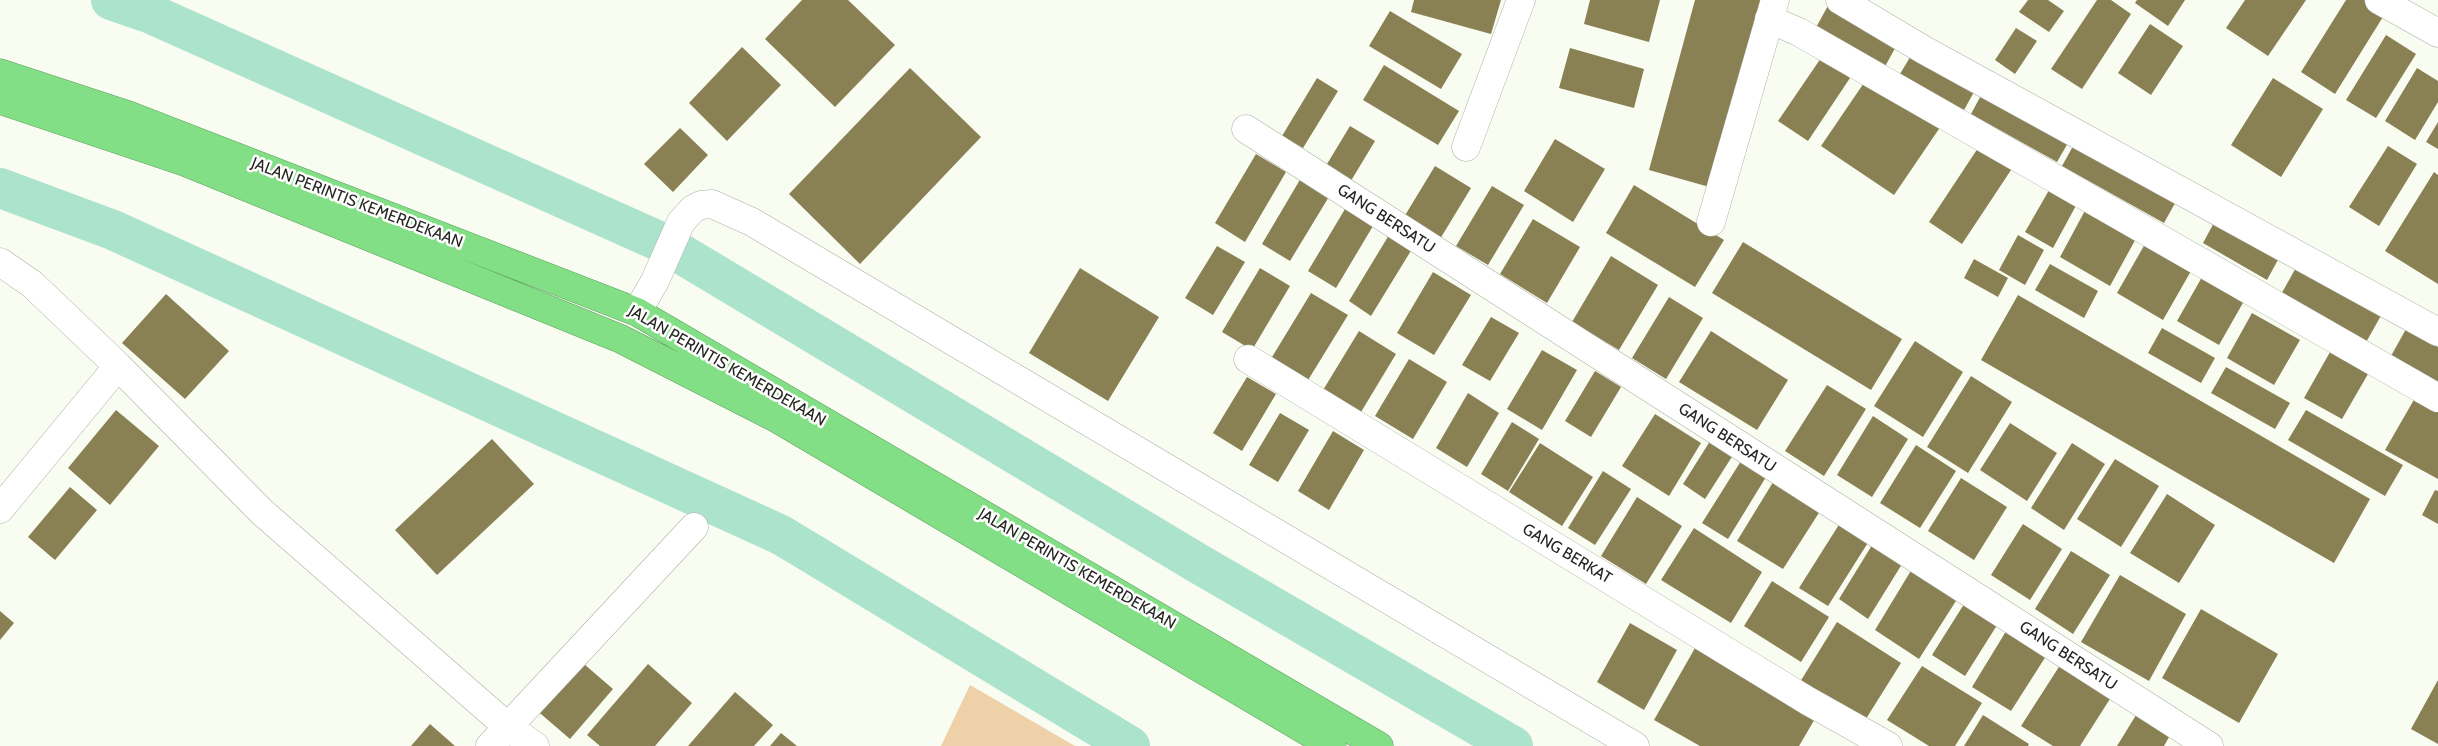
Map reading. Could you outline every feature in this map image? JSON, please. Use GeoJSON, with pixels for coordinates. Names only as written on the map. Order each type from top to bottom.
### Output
{"type":"FeatureCollection","features":[{"type":"Feature","properties":{"kind":"highway","name":"JALAN PERINTIS KEMERDEKAAN"},"geometry":{"type":"LineString","coordinates":[[0,73],[128,115],[637,312],[1379,746]]}},
{"type":"Feature","properties":{"kind":"highway","name":"JALAN PERINTIS KEMERDEKAAN"},"geometry":{"type":"LineString","coordinates":[[0,100],[185,162],[621,339],[776,418],[1332,746]]}},
{"type":"Feature","properties":{"kind":"street"},"geometry":{"type":"LineString","coordinates":[[1466,147],[1521,0]]}},
{"type":"Feature","properties":{"kind":"street"},"geometry":{"type":"LineString","coordinates":[[1840,0],[1924,50],[2438,332]]}},
{"type":"Feature","properties":{"kind":"street"},"geometry":{"type":"LineString","coordinates":[[2379,0],[2438,33]]}},
{"type":"Feature","properties":{"kind":"street"},"geometry":{"type":"LineString","coordinates":[[1711,222],[1772,10],[1799,32],[2438,398]]}},
{"type":"Feature","properties":{"kind":"street","name":"GANG BERSATU"},"geometry":{"type":"LineString","coordinates":[[1246,128],[2209,746]]}},
{"type":"Feature","properties":{"kind":"street"},"geometry":{"type":"LineString","coordinates":[[637,312],[655,280],[681,222],[693,208],[712,204],[752,222],[1635,746]]}},
{"type":"Feature","properties":{"kind":"street"},"geometry":{"type":"LineString","coordinates":[[0,262],[32,284],[118,366],[262,512],[499,736],[535,746]]}},
{"type":"Feature","properties":{"kind":"street","name":"GANG BERKAT"},"geometry":{"type":"LineString","coordinates":[[1248,359],[1808,701],[1888,746]]}},
{"type":"Feature","properties":{"kind":"street"},"geometry":{"type":"LineString","coordinates":[[0,509],[118,366]]}},
{"type":"Feature","properties":{"kind":"street"},"geometry":{"type":"LineString","coordinates":[[499,736],[694,528]]}},
{"type":"Feature","properties":{"kind":"shaded area"},"geometry":{"type":"Polygon","coordinates":[[[970,685],[1075,746],[941,746],[970,685]]]}},
{"type":"Feature","properties":{"kind":"building"},"geometry":{"type":"Polygon","coordinates":[[[802,0],[848,0],[895,45],[835,107],[765,39],[802,0]]]}},
{"type":"Feature","properties":{"kind":"building"},"geometry":{"type":"Polygon","coordinates":[[[1414,0],[1501,0],[1491,34],[1411,12],[1414,0]]]}},
{"type":"Feature","properties":{"kind":"building"},"geometry":{"type":"Polygon","coordinates":[[[1590,0],[1660,0],[1649,42],[1584,24],[1590,0]]]}},
{"type":"Feature","properties":{"kind":"building"},"geometry":{"type":"Polygon","coordinates":[[[1695,0],[1764,0],[1713,188],[1649,170],[1695,0]]]}},
{"type":"Feature","properties":{"kind":"building"},"geometry":{"type":"Polygon","coordinates":[[[2028,0],[2048,0],[2064,11],[2049,32],[2019,12],[2028,0]]]}},
{"type":"Feature","properties":{"kind":"building"},"geometry":{"type":"Polygon","coordinates":[[[2097,0],[2111,0],[2131,14],[2082,89],[2051,69],[2097,0]]]}},
{"type":"Feature","properties":{"kind":"building"},"geometry":{"type":"Polygon","coordinates":[[[2137,0],[2185,0],[2168,26],[2135,3],[2137,0]]]}},
{"type":"Feature","properties":{"kind":"building"},"geometry":{"type":"Polygon","coordinates":[[[2245,0],[2306,0],[2268,56],[2226,28],[2245,0]]]}},
{"type":"Feature","properties":{"kind":"building"},"geometry":{"type":"Polygon","coordinates":[[[2346,0],[2367,0],[2386,12],[2335,94],[2301,72],[2346,0]]]}},
{"type":"Feature","properties":{"kind":"building"},"geometry":{"type":"Polygon","coordinates":[[[1830,2],[1899,41],[1882,72],[1813,33],[1830,2]]]}},
{"type":"Feature","properties":{"kind":"building"},"geometry":{"type":"Polygon","coordinates":[[[1390,11],[1462,54],[1441,89],[1369,46],[1390,11]]]}},
{"type":"Feature","properties":{"kind":"building"},"geometry":{"type":"Polygon","coordinates":[[[2150,24],[2183,46],[2151,95],[2118,73],[2150,24]]]}},
{"type":"Feature","properties":{"kind":"building"},"geometry":{"type":"Polygon","coordinates":[[[2016,28],[2037,41],[2015,74],[1995,60],[2016,28]]]}},
{"type":"Feature","properties":{"kind":"building"},"geometry":{"type":"Polygon","coordinates":[[[2386,35],[2416,54],[2376,118],[2346,100],[2386,35]]]}},
{"type":"Feature","properties":{"kind":"building"},"geometry":{"type":"Polygon","coordinates":[[[742,47],[781,85],[727,141],[689,103],[742,47]]]}},
{"type":"Feature","properties":{"kind":"building"},"geometry":{"type":"Polygon","coordinates":[[[1916,47],[1979,83],[1964,110],[1900,74],[1916,47]]]}},
{"type":"Feature","properties":{"kind":"building"},"geometry":{"type":"Polygon","coordinates":[[[1570,48],[1644,69],[1634,108],[1559,88],[1570,48]]]}},
{"type":"Feature","properties":{"kind":"building"},"geometry":{"type":"Polygon","coordinates":[[[1821,58],[1850,78],[1808,141],[1778,121],[1821,58]]]}},
{"type":"Feature","properties":{"kind":"building"},"geometry":{"type":"Polygon","coordinates":[[[1384,65],[1459,111],[1438,145],[1363,100],[1384,65]]]}},
{"type":"Feature","properties":{"kind":"building"},"geometry":{"type":"Polygon","coordinates":[[[910,68],[981,137],[860,264],[789,194],[910,68]]]}},
{"type":"Feature","properties":{"kind":"building"},"geometry":{"type":"Polygon","coordinates":[[[2417,68],[2438,81],[2438,102],[2415,140],[2385,121],[2417,68]]]}},
{"type":"Feature","properties":{"kind":"building"},"geometry":{"type":"Polygon","coordinates":[[[1870,74],[1943,123],[1894,195],[1821,146],[1870,74]]]}},
{"type":"Feature","properties":{"kind":"building"},"geometry":{"type":"Polygon","coordinates":[[[1317,78],[1338,91],[1303,148],[1282,136],[1317,78]]]}},
{"type":"Feature","properties":{"kind":"building"},"geometry":{"type":"Polygon","coordinates":[[[2273,78],[2323,109],[2281,177],[2231,145],[2273,78]]]}},
{"type":"Feature","properties":{"kind":"building"},"geometry":{"type":"Polygon","coordinates":[[[1985,88],[2072,136],[2057,162],[1971,114],[1985,88]]]}},
{"type":"Feature","properties":{"kind":"building"},"geometry":{"type":"Polygon","coordinates":[[[2438,122],[2438,149],[2426,142],[2438,122]]]}},
{"type":"Feature","properties":{"kind":"building"},"geometry":{"type":"Polygon","coordinates":[[[1350,126],[1375,141],[1349,184],[1324,169],[1350,126]]]}},
{"type":"Feature","properties":{"kind":"building"},"geometry":{"type":"Polygon","coordinates":[[[680,128],[708,155],[673,192],[644,164],[680,128]]]}},
{"type":"Feature","properties":{"kind":"building"},"geometry":{"type":"Polygon","coordinates":[[[1555,139],[1605,169],[1573,222],[1524,191],[1555,139]]]}},
{"type":"Feature","properties":{"kind":"building"},"geometry":{"type":"Polygon","coordinates":[[[2077,139],[2179,196],[2164,223],[2062,166],[2077,139]]]}},
{"type":"Feature","properties":{"kind":"building"},"geometry":{"type":"Polygon","coordinates":[[[1982,142],[2015,164],[1962,244],[1929,222],[1982,142]]]}},
{"type":"Feature","properties":{"kind":"building"},"geometry":{"type":"Polygon","coordinates":[[[2388,146],[2417,164],[2379,226],[2349,207],[2388,146]]]}},
{"type":"Feature","properties":{"kind":"building"},"geometry":{"type":"Polygon","coordinates":[[[1256,154],[1286,172],[1245,242],[1215,223],[1256,154]]]}},
{"type":"Feature","properties":{"kind":"building"},"geometry":{"type":"Polygon","coordinates":[[[1435,166],[1471,188],[1437,244],[1401,222],[1435,166]]]}},
{"type":"Feature","properties":{"kind":"building"},"geometry":{"type":"Polygon","coordinates":[[[2434,172],[2438,175],[2438,284],[2385,251],[2434,172]]]}},
{"type":"Feature","properties":{"kind":"building"},"geometry":{"type":"Polygon","coordinates":[[[1301,178],[1330,195],[1290,261],[1262,244],[1301,178]]]}},
{"type":"Feature","properties":{"kind":"building"},"geometry":{"type":"Polygon","coordinates":[[[1634,185],[1724,240],[1695,287],[1606,233],[1634,185]]]}},
{"type":"Feature","properties":{"kind":"building"},"geometry":{"type":"Polygon","coordinates":[[[2052,185],[2079,200],[2053,248],[2025,232],[2052,185]]]}},
{"type":"Feature","properties":{"kind":"building"},"geometry":{"type":"Polygon","coordinates":[[[1492,186],[1524,205],[1488,265],[1456,246],[1492,186]]]}},
{"type":"Feature","properties":{"kind":"building"},"geometry":{"type":"Polygon","coordinates":[[[2088,205],[2139,233],[2110,286],[2060,257],[2088,205]]]}},
{"type":"Feature","properties":{"kind":"building"},"geometry":{"type":"Polygon","coordinates":[[[1345,209],[1373,226],[1336,288],[1308,271],[1345,209]]]}},
{"type":"Feature","properties":{"kind":"building"},"geometry":{"type":"Polygon","coordinates":[[[1533,219],[1580,247],[1547,303],[1500,274],[1533,219]]]}},
{"type":"Feature","properties":{"kind":"building"},"geometry":{"type":"Polygon","coordinates":[[[2216,219],[2280,256],[2267,280],[2203,243],[2216,219]]]}},
{"type":"Feature","properties":{"kind":"building"},"geometry":{"type":"Polygon","coordinates":[[[1389,235],[1412,249],[1371,316],[1349,301],[1389,235]]]}},
{"type":"Feature","properties":{"kind":"building"},"geometry":{"type":"Polygon","coordinates":[[[2018,235],[2044,250],[2025,285],[1999,270],[2018,235]]]}},
{"type":"Feature","properties":{"kind":"building"},"geometry":{"type":"Polygon","coordinates":[[[2149,237],[2195,264],[2163,320],[2117,293],[2149,237]]]}},
{"type":"Feature","properties":{"kind":"building"},"geometry":{"type":"Polygon","coordinates":[[[1743,242],[1902,339],[1871,390],[1712,293],[1743,242]]]}},
{"type":"Feature","properties":{"kind":"building"},"geometry":{"type":"Polygon","coordinates":[[[1217,246],[1245,262],[1213,315],[1185,298],[1217,246]]]}},
{"type":"Feature","properties":{"kind":"building"},"geometry":{"type":"Polygon","coordinates":[[[1611,256],[1658,285],[1619,350],[1572,322],[1611,256]]]}},
{"type":"Feature","properties":{"kind":"building"},"geometry":{"type":"Polygon","coordinates":[[[1974,259],[2008,278],[1998,297],[1964,278],[1974,259]]]}},
{"type":"Feature","properties":{"kind":"building"},"geometry":{"type":"Polygon","coordinates":[[[2050,264],[2098,291],[2084,318],[2035,290],[2050,264]]]}},
{"type":"Feature","properties":{"kind":"building"},"geometry":{"type":"Polygon","coordinates":[[[2298,264],[2383,312],[2364,346],[2279,298],[2298,264]]]}},
{"type":"Feature","properties":{"kind":"building"},"geometry":{"type":"Polygon","coordinates":[[[1080,268],[1159,317],[1108,401],[1029,353],[1080,268]]]}},
{"type":"Feature","properties":{"kind":"building"},"geometry":{"type":"Polygon","coordinates":[[[1260,268],[1290,286],[1252,350],[1222,332],[1260,268]]]}},
{"type":"Feature","properties":{"kind":"building"},"geometry":{"type":"Polygon","coordinates":[[[2206,270],[2248,294],[2219,345],[2177,321],[2206,270]]]}},
{"type":"Feature","properties":{"kind":"building"},"geometry":{"type":"Polygon","coordinates":[[[1433,272],[1471,295],[1434,355],[1397,333],[1433,272]]]}},
{"type":"Feature","properties":{"kind":"building"},"geometry":{"type":"Polygon","coordinates":[[[1311,293],[1348,315],[1305,385],[1269,362],[1311,293]]]}},
{"type":"Feature","properties":{"kind":"building"},"geometry":{"type":"Polygon","coordinates":[[[166,294],[229,351],[185,399],[122,343],[166,294]]]}},
{"type":"Feature","properties":{"kind":"building"},"geometry":{"type":"Polygon","coordinates":[[[2018,295],[2370,499],[2334,563],[1981,360],[2018,295]]]}},
{"type":"Feature","properties":{"kind":"building"},"geometry":{"type":"Polygon","coordinates":[[[1669,297],[1703,318],[1666,379],[1632,358],[1669,297]]]}},
{"type":"Feature","properties":{"kind":"building"},"geometry":{"type":"Polygon","coordinates":[[[2252,313],[2300,340],[2274,385],[2227,358],[2252,313]]]}},
{"type":"Feature","properties":{"kind":"building"},"geometry":{"type":"Polygon","coordinates":[[[1491,317],[1519,333],[1490,381],[1462,365],[1491,317]]]}},
{"type":"Feature","properties":{"kind":"building"},"geometry":{"type":"Polygon","coordinates":[[[2162,328],[2215,358],[2201,383],[2148,353],[2162,328]]]}},
{"type":"Feature","properties":{"kind":"building"},"geometry":{"type":"Polygon","coordinates":[[[2406,329],[2438,347],[2438,382],[2391,356],[2406,329]]]}},
{"type":"Feature","properties":{"kind":"building"},"geometry":{"type":"Polygon","coordinates":[[[1359,331],[1396,354],[1355,422],[1317,400],[1359,331]]]}},
{"type":"Feature","properties":{"kind":"building"},"geometry":{"type":"Polygon","coordinates":[[[1711,331],[1788,380],[1757,430],[1679,382],[1711,331]]]}},
{"type":"Feature","properties":{"kind":"building"},"geometry":{"type":"Polygon","coordinates":[[[1915,341],[1963,372],[1923,437],[1874,406],[1915,341]]]}},
{"type":"Feature","properties":{"kind":"building"},"geometry":{"type":"Polygon","coordinates":[[[2334,345],[2372,367],[2342,419],[2304,398],[2334,345]]]}},
{"type":"Feature","properties":{"kind":"building"},"geometry":{"type":"Polygon","coordinates":[[[1542,350],[1577,370],[1542,430],[1507,409],[1542,350]]]}},
{"type":"Feature","properties":{"kind":"building"},"geometry":{"type":"Polygon","coordinates":[[[1409,359],[1447,382],[1413,439],[1375,416],[1409,359]]]}},
{"type":"Feature","properties":{"kind":"building"},"geometry":{"type":"Polygon","coordinates":[[[2226,367],[2290,403],[2275,429],[2211,393],[2226,367]]]}},
{"type":"Feature","properties":{"kind":"building"},"geometry":{"type":"Polygon","coordinates":[[[1595,371],[1621,387],[1591,437],[1565,421],[1595,371]]]}},
{"type":"Feature","properties":{"kind":"building"},"geometry":{"type":"Polygon","coordinates":[[[1971,376],[2012,402],[1968,473],[1927,447],[1971,376]]]}},
{"type":"Feature","properties":{"kind":"building"},"geometry":{"type":"Polygon","coordinates":[[[1247,377],[1276,394],[1242,451],[1213,433],[1247,377]]]}},
{"type":"Feature","properties":{"kind":"building"},"geometry":{"type":"Polygon","coordinates":[[[1827,385],[1866,409],[1824,476],[1785,451],[1827,385]]]}},
{"type":"Feature","properties":{"kind":"building"},"geometry":{"type":"Polygon","coordinates":[[[2419,391],[2438,401],[2438,479],[2385,450],[2419,391]]]}},
{"type":"Feature","properties":{"kind":"building"},"geometry":{"type":"Polygon","coordinates":[[[1468,393],[1499,413],[1467,467],[1436,448],[1468,393]]]}},
{"type":"Feature","properties":{"kind":"building"},"geometry":{"type":"Polygon","coordinates":[[[116,410],[159,446],[110,505],[68,468],[116,410]]]}},
{"type":"Feature","properties":{"kind":"building"},"geometry":{"type":"Polygon","coordinates":[[[2306,410],[2403,465],[2385,496],[2288,440],[2306,410]]]}},
{"type":"Feature","properties":{"kind":"building"},"geometry":{"type":"Polygon","coordinates":[[[1280,413],[1309,430],[1278,482],[1249,465],[1280,413]]]}},
{"type":"Feature","properties":{"kind":"building"},"geometry":{"type":"Polygon","coordinates":[[[1655,414],[1701,443],[1669,496],[1622,466],[1655,414]]]}},
{"type":"Feature","properties":{"kind":"building"},"geometry":{"type":"Polygon","coordinates":[[[1873,416],[1908,439],[1872,497],[1837,475],[1873,416]]]}},
{"type":"Feature","properties":{"kind":"building"},"geometry":{"type":"Polygon","coordinates":[[[1512,422],[1539,439],[1508,491],[1481,474],[1512,422]]]}},
{"type":"Feature","properties":{"kind":"building"},"geometry":{"type":"Polygon","coordinates":[[[2010,423],[2057,453],[2027,501],[1980,470],[2010,423]]]}},
{"type":"Feature","properties":{"kind":"building"},"geometry":{"type":"Polygon","coordinates":[[[1333,431],[1364,450],[1329,510],[1298,491],[1333,431]]]}},
{"type":"Feature","properties":{"kind":"building"},"geometry":{"type":"Polygon","coordinates":[[[1712,438],[1735,452],[1705,499],[1683,484],[1712,438]]]}},
{"type":"Feature","properties":{"kind":"building"},"geometry":{"type":"Polygon","coordinates":[[[492,439],[534,484],[437,575],[395,530],[492,439]]]}},
{"type":"Feature","properties":{"kind":"building"},"geometry":{"type":"Polygon","coordinates":[[[1540,443],[1593,477],[1562,526],[1509,492],[1540,443]]]}},
{"type":"Feature","properties":{"kind":"building"},"geometry":{"type":"Polygon","coordinates":[[[2072,443],[2105,464],[2064,530],[2031,508],[2072,443]]]}},
{"type":"Feature","properties":{"kind":"building"},"geometry":{"type":"Polygon","coordinates":[[[1916,445],[1956,471],[1920,528],[1880,503],[1916,445]]]}},
{"type":"Feature","properties":{"kind":"building"},"geometry":{"type":"Polygon","coordinates":[[[2115,459],[2159,486],[2121,547],[2077,519],[2115,459]]]}},
{"type":"Feature","properties":{"kind":"building"},"geometry":{"type":"Polygon","coordinates":[[[1741,461],[1766,477],[1728,539],[1702,523],[1741,461]]]}},
{"type":"Feature","properties":{"kind":"building"},"geometry":{"type":"Polygon","coordinates":[[[1603,471],[1631,489],[1595,545],[1568,528],[1603,471]]]}},
{"type":"Feature","properties":{"kind":"building"},"geometry":{"type":"Polygon","coordinates":[[[1961,478],[2007,507],[1974,560],[1928,531],[1961,478]]]}},
{"type":"Feature","properties":{"kind":"building"},"geometry":{"type":"Polygon","coordinates":[[[1775,479],[1822,508],[1783,569],[1737,541],[1775,479]]]}},
{"type":"Feature","properties":{"kind":"building"},"geometry":{"type":"Polygon","coordinates":[[[70,487],[97,510],[55,560],[28,537],[70,487]]]}},
{"type":"Feature","properties":{"kind":"building"},"geometry":{"type":"Polygon","coordinates":[[[2435,490],[2438,491],[2438,524],[2422,515],[2435,490]]]}},
{"type":"Feature","properties":{"kind":"building"},"geometry":{"type":"Polygon","coordinates":[[[2167,494],[2215,525],[2179,583],[2130,553],[2167,494]]]}},
{"type":"Feature","properties":{"kind":"building"},"geometry":{"type":"Polygon","coordinates":[[[1637,497],[1682,526],[1646,584],[1601,556],[1637,497]]]}},
{"type":"Feature","properties":{"kind":"building"},"geometry":{"type":"Polygon","coordinates":[[[1840,523],[1869,541],[1828,606],[1799,588],[1840,523]]]}},
{"type":"Feature","properties":{"kind":"building"},"geometry":{"type":"Polygon","coordinates":[[[2023,524],[2062,549],[2030,600],[1991,575],[2023,524]]]}},
{"type":"Feature","properties":{"kind":"building"},"geometry":{"type":"Polygon","coordinates":[[[1694,528],[1762,572],[1731,623],[1661,580],[1694,528]]]}},
{"type":"Feature","properties":{"kind":"building"},"geometry":{"type":"Polygon","coordinates":[[[1877,537],[1907,556],[1868,619],[1839,599],[1877,537]]]}},
{"type":"Feature","properties":{"kind":"building"},"geometry":{"type":"Polygon","coordinates":[[[2071,551],[2110,575],[2073,634],[2035,609],[2071,551]]]}},
{"type":"Feature","properties":{"kind":"building"},"geometry":{"type":"Polygon","coordinates":[[[1915,564],[1961,593],[1919,659],[1875,630],[1915,564]]]}},
{"type":"Feature","properties":{"kind":"building"},"geometry":{"type":"Polygon","coordinates":[[[2120,575],[2186,614],[2149,681],[2081,642],[2120,575]]]}},
{"type":"Feature","properties":{"kind":"building"},"geometry":{"type":"Polygon","coordinates":[[[1772,581],[1829,617],[1801,662],[1744,626],[1772,581]]]}},
{"type":"Feature","properties":{"kind":"building"},"geometry":{"type":"Polygon","coordinates":[[[1966,601],[1999,622],[1965,676],[1932,655],[1966,601]]]}},
{"type":"Feature","properties":{"kind":"building"},"geometry":{"type":"Polygon","coordinates":[[[2201,609],[2278,654],[2239,723],[2162,678],[2201,609]]]}},
{"type":"Feature","properties":{"kind":"building"},"geometry":{"type":"Polygon","coordinates":[[[0,611],[14,623],[0,640],[0,611]]]}},
{"type":"Feature","properties":{"kind":"building"},"geometry":{"type":"Polygon","coordinates":[[[1837,622],[1901,663],[1864,722],[1800,682],[1837,622]]]}},
{"type":"Feature","properties":{"kind":"building"},"geometry":{"type":"Polygon","coordinates":[[[1630,623],[1677,650],[1644,710],[1597,682],[1630,623]]]}},
{"type":"Feature","properties":{"kind":"building"},"geometry":{"type":"Polygon","coordinates":[[[2008,628],[2048,653],[2011,711],[1972,687],[2008,628]]]}},
{"type":"Feature","properties":{"kind":"building"},"geometry":{"type":"Polygon","coordinates":[[[1695,648],[1816,717],[1799,746],[1700,746],[1654,720],[1695,648]]]}},
{"type":"Feature","properties":{"kind":"building"},"geometry":{"type":"Polygon","coordinates":[[[577,658],[613,689],[570,739],[534,708],[577,658]]]}},
{"type":"Feature","properties":{"kind":"building"},"geometry":{"type":"Polygon","coordinates":[[[2064,659],[2115,691],[2080,746],[2053,746],[2021,726],[2064,659]]]}},
{"type":"Feature","properties":{"kind":"building"},"geometry":{"type":"Polygon","coordinates":[[[648,664],[692,703],[655,746],[600,746],[587,735],[648,664]]]}},
{"type":"Feature","properties":{"kind":"building"},"geometry":{"type":"Polygon","coordinates":[[[1922,666],[1982,703],[1955,746],[1929,746],[1887,720],[1922,666]]]}},
{"type":"Feature","properties":{"kind":"building"},"geometry":{"type":"Polygon","coordinates":[[[2438,680],[2438,744],[2411,729],[2438,680]]]}},
{"type":"Feature","properties":{"kind":"building"},"geometry":{"type":"Polygon","coordinates":[[[735,692],[773,725],[754,746],[688,746],[735,692]]]}},
{"type":"Feature","properties":{"kind":"building"},"geometry":{"type":"Polygon","coordinates":[[[2141,707],[2174,728],[2164,746],[2117,746],[2141,707]]]}},
{"type":"Feature","properties":{"kind":"building"},"geometry":{"type":"Polygon","coordinates":[[[1983,715],[2029,744],[2028,746],[1964,746],[1983,715]]]}},
{"type":"Feature","properties":{"kind":"building"},"geometry":{"type":"Polygon","coordinates":[[[430,724],[455,746],[411,746],[430,724]]]}},
{"type":"Feature","properties":{"kind":"building"},"geometry":{"type":"Polygon","coordinates":[[[781,733],[797,746],[770,746],[781,733]]]}},
{"type":"Feature","properties":{"kind":"waterway"},"geometry":{"type":"LineString","coordinates":[[111,0],[149,13],[663,243],[1199,564],[1513,746]]}},
{"type":"Feature","properties":{"kind":"waterway"},"geometry":{"type":"LineString","coordinates":[[0,188],[113,230],[781,535],[1130,746]]}}]}
